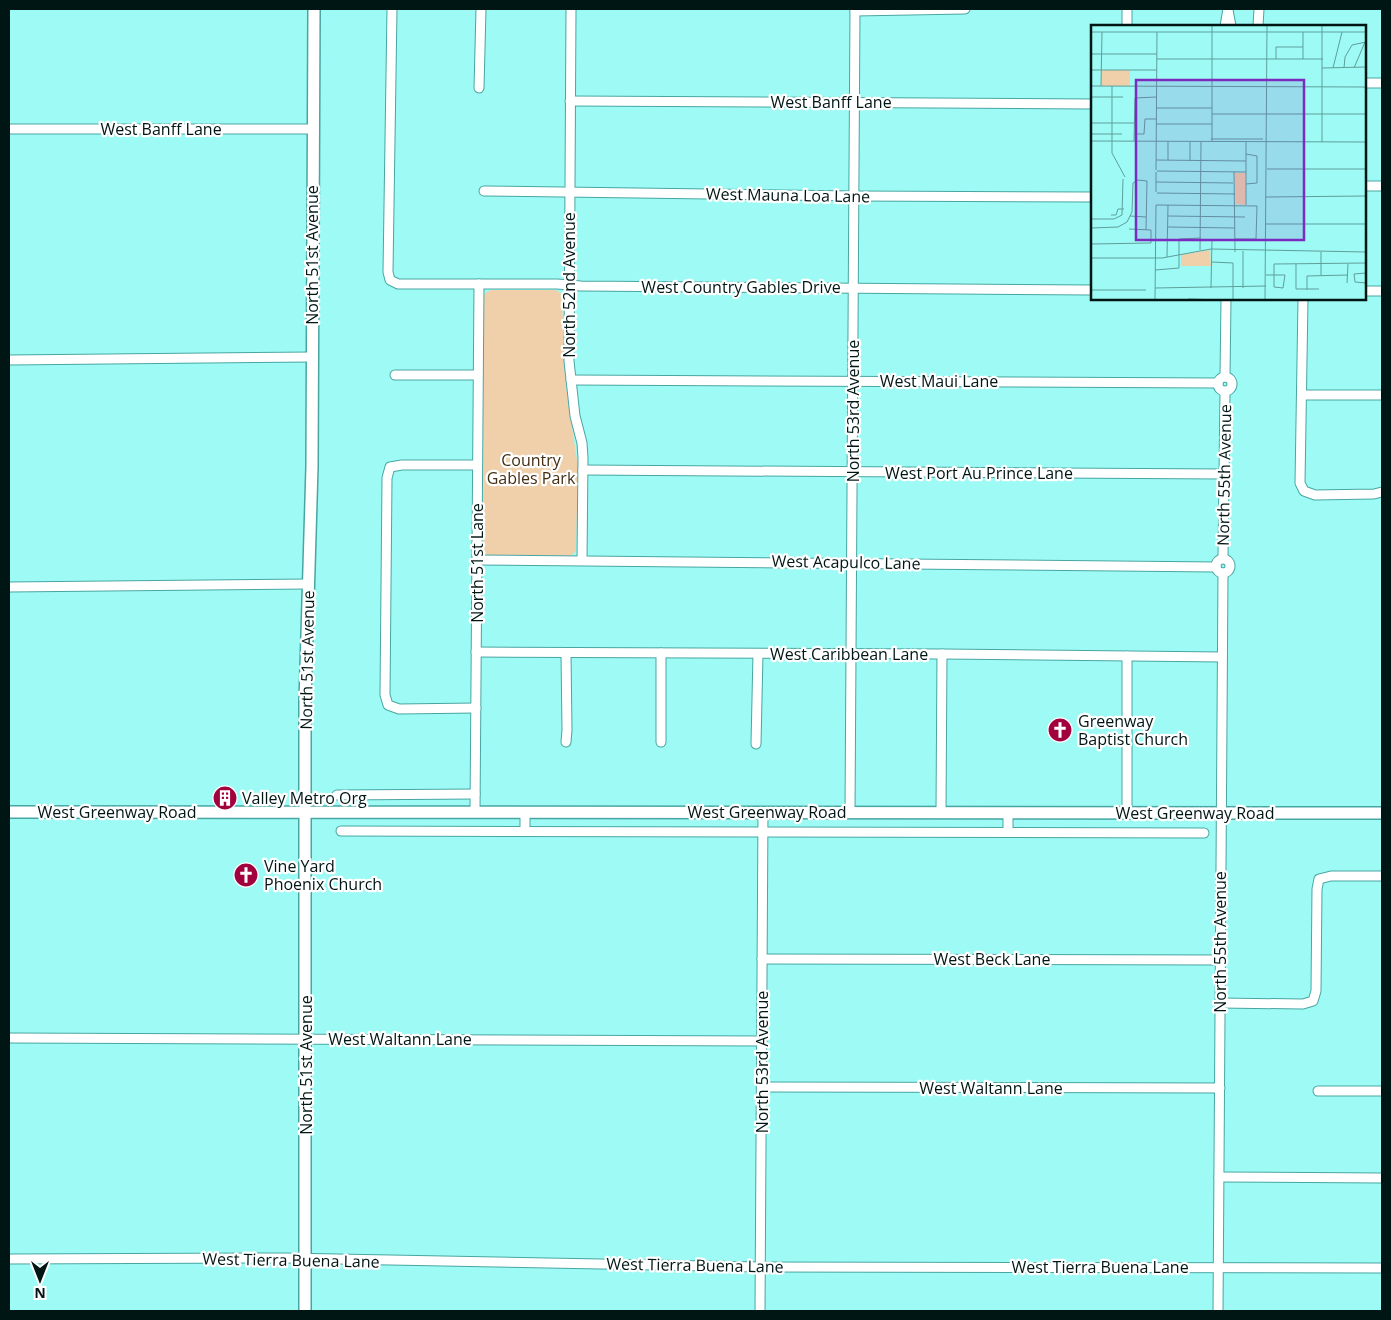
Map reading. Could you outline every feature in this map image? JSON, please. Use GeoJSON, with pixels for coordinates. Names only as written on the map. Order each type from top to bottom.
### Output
{"type":"FeatureCollection","features":[{"type":"Feature","properties":{"kind":"main road","name":"North 51st Avenue"},"geometry":{"type":"LineString","coordinates":[[305,1311],[305,702],[312,467],[314,9]]}},
{"type":"Feature","properties":{"kind":"main road","name":"West Greenway Road"},"geometry":{"type":"LineString","coordinates":[[9,812],[1382,813]]}},
{"type":"Feature","properties":{"kind":"street","name":"West Country Gables Drive"},"geometry":{"type":"LineString","coordinates":[[392,9],[388,272],[390,280],[398,284],[1091,290]]}},
{"type":"Feature","properties":{"kind":"street"},"geometry":{"type":"LineString","coordinates":[[479,88],[481,9]]}},
{"type":"Feature","properties":{"kind":"street","name":"North 52nd Avenue"},"geometry":{"type":"LineString","coordinates":[[571,9],[569,192],[570,380],[575,416],[582,443],[582,560]]}},
{"type":"Feature","properties":{"kind":"street"},"geometry":{"type":"LineString","coordinates":[[855,10],[965,9]]}},
{"type":"Feature","properties":{"kind":"street"},"geometry":{"type":"LineString","coordinates":[[1127,9],[1127,25]]}},
{"type":"Feature","properties":{"kind":"street"},"geometry":{"type":"LineString","coordinates":[[1225,25],[1228,9]]}},
{"type":"Feature","properties":{"kind":"street"},"geometry":{"type":"LineString","coordinates":[[1228,9],[1231,25]]}},
{"type":"Feature","properties":{"kind":"street"},"geometry":{"type":"LineString","coordinates":[[1258,9],[1258,25]]}},
{"type":"Feature","properties":{"kind":"street","name":"North 53rd Avenue"},"geometry":{"type":"LineString","coordinates":[[850,812],[855,10]]}},
{"type":"Feature","properties":{"kind":"street"},"geometry":{"type":"LineString","coordinates":[[1366,83],[1382,83]]}},
{"type":"Feature","properties":{"kind":"street","name":"West Banff Lane"},"geometry":{"type":"LineString","coordinates":[[570,100],[1091,104]]}},
{"type":"Feature","properties":{"kind":"street","name":"West Banff Lane"},"geometry":{"type":"LineString","coordinates":[[9,129],[314,129]]}},
{"type":"Feature","properties":{"kind":"street"},"geometry":{"type":"LineString","coordinates":[[1366,186],[1382,186]]}},
{"type":"Feature","properties":{"kind":"street","name":"West Mauna Loa Lane"},"geometry":{"type":"LineString","coordinates":[[484,191],[854,196],[1091,196]]}},
{"type":"Feature","properties":{"kind":"street","name":"North 51st Lane"},"geometry":{"type":"LineString","coordinates":[[475,812],[479,284]]}},
{"type":"Feature","properties":{"kind":"street"},"geometry":{"type":"LineString","coordinates":[[1366,291],[1382,291]]}},
{"type":"Feature","properties":{"kind":"street","name":"North 55th Avenue"},"geometry":{"type":"LineString","coordinates":[[1225,376],[1226,300]]}},
{"type":"Feature","properties":{"kind":"street"},"geometry":{"type":"LineString","coordinates":[[1303,300],[1300,483],[1304,491],[1314,495],[1374,494],[1382,492]]}},
{"type":"Feature","properties":{"kind":"street"},"geometry":{"type":"LineString","coordinates":[[9,360],[312,357]]}},
{"type":"Feature","properties":{"kind":"street"},"geometry":{"type":"LineString","coordinates":[[395,375],[478,375]]}},
{"type":"Feature","properties":{"kind":"street","name":"North 55th Avenue"},"geometry":{"type":"LineString","coordinates":[[1225,376],[1218,383],[1220,389],[1225,392]]}},
{"type":"Feature","properties":{"kind":"street","name":"North 55th Avenue"},"geometry":{"type":"LineString","coordinates":[[1225,376],[1230,378],[1232,383],[1231,389],[1225,392]]}},
{"type":"Feature","properties":{"kind":"street","name":"West Maui Lane"},"geometry":{"type":"LineString","coordinates":[[570,380],[1218,383]]}},
{"type":"Feature","properties":{"kind":"street","name":"North 55th Avenue"},"geometry":{"type":"LineString","coordinates":[[1223,558],[1225,392]]}},
{"type":"Feature","properties":{"kind":"street"},"geometry":{"type":"LineString","coordinates":[[1302,395],[1382,395]]}},
{"type":"Feature","properties":{"kind":"street"},"geometry":{"type":"LineString","coordinates":[[476,708],[399,708],[388,705],[385,695],[385,675],[387,478],[390,467],[402,465],[477,465]]}},
{"type":"Feature","properties":{"kind":"street","name":"West Port Au Prince Lane"},"geometry":{"type":"LineString","coordinates":[[583,470],[1224,474]]}},
{"type":"Feature","properties":{"kind":"street","name":"North 55th Avenue"},"geometry":{"type":"LineString","coordinates":[[1223,558],[1218,560],[1216,567],[1218,571],[1223,573]]}},
{"type":"Feature","properties":{"kind":"street","name":"North 55th Avenue"},"geometry":{"type":"LineString","coordinates":[[1223,558],[1231,564],[1229,570],[1223,573]]}},
{"type":"Feature","properties":{"kind":"street","name":"West Acapulco Lane"},"geometry":{"type":"LineString","coordinates":[[477,560],[852,562],[1216,567]]}},
{"type":"Feature","properties":{"kind":"street","name":"North 55th Avenue"},"geometry":{"type":"LineString","coordinates":[[1218,1311],[1223,573]]}},
{"type":"Feature","properties":{"kind":"street"},"geometry":{"type":"LineString","coordinates":[[9,587],[309,584]]}},
{"type":"Feature","properties":{"kind":"street","name":"West Caribbean Lane"},"geometry":{"type":"LineString","coordinates":[[476,652],[1222,657]]}},
{"type":"Feature","properties":{"kind":"street"},"geometry":{"type":"LineString","coordinates":[[566,653],[566,742]]}},
{"type":"Feature","properties":{"kind":"street"},"geometry":{"type":"LineString","coordinates":[[661,654],[661,742]]}},
{"type":"Feature","properties":{"kind":"street"},"geometry":{"type":"LineString","coordinates":[[756,744],[758,654]]}},
{"type":"Feature","properties":{"kind":"street"},"geometry":{"type":"LineString","coordinates":[[941,812],[942,654]]}},
{"type":"Feature","properties":{"kind":"street"},"geometry":{"type":"LineString","coordinates":[[1127,656],[1127,813]]}},
{"type":"Feature","properties":{"kind":"street"},"geometry":{"type":"LineString","coordinates":[[337,794],[475,794]]}},
{"type":"Feature","properties":{"kind":"street"},"geometry":{"type":"LineString","coordinates":[[525,812],[525,831]]}},
{"type":"Feature","properties":{"kind":"street","name":"North 53rd Avenue"},"geometry":{"type":"LineString","coordinates":[[760,1311],[763,812]]}},
{"type":"Feature","properties":{"kind":"street"},"geometry":{"type":"LineString","coordinates":[[1008,813],[1008,832]]}},
{"type":"Feature","properties":{"kind":"street","name":"West Greenway Road"},"geometry":{"type":"LineString","coordinates":[[341,831],[1204,833]]}},
{"type":"Feature","properties":{"kind":"street"},"geometry":{"type":"LineString","coordinates":[[1220,1003],[1303,1004],[1313,1001],[1316,991],[1317,889],[1319,879],[1331,876],[1382,876]]}},
{"type":"Feature","properties":{"kind":"street","name":"West Beck Lane"},"geometry":{"type":"LineString","coordinates":[[762,959],[1221,960]]}},
{"type":"Feature","properties":{"kind":"street","name":"West Waltann Lane"},"geometry":{"type":"LineString","coordinates":[[9,1038],[762,1041]]}},
{"type":"Feature","properties":{"kind":"street","name":"West Waltann Lane"},"geometry":{"type":"LineString","coordinates":[[762,1087],[1220,1088]]}},
{"type":"Feature","properties":{"kind":"street"},"geometry":{"type":"LineString","coordinates":[[1318,1091],[1382,1091]]}},
{"type":"Feature","properties":{"kind":"street"},"geometry":{"type":"LineString","coordinates":[[1219,1177],[1382,1178]]}},
{"type":"Feature","properties":{"kind":"street","name":"West Tierra Buena Lane"},"geometry":{"type":"LineString","coordinates":[[9,1259],[305,1259],[760,1267],[1382,1268]]}},
{"type":"Feature","properties":{"kind":"green space","name":"Country Gables Park"},"geometry":{"type":"Polygon","coordinates":[[[491,290],[556,290],[562,294],[565,380],[578,467],[576,551],[571,556],[487,555],[483,550],[484,296],[485,293],[491,290]]]}},
{"type":"Feature","properties":{"kind":"place","name":"Greenway Baptist Church"},"geometry":{"type":"Point","coordinates":[1060,730]}},
{"type":"Feature","properties":{"kind":"place","name":"Valley Metro Org"},"geometry":{"type":"Point","coordinates":[225,798]}},
{"type":"Feature","properties":{"kind":"place","name":"Vine Yard Phoenix Church"},"geometry":{"type":"Point","coordinates":[246,875]}}]}
